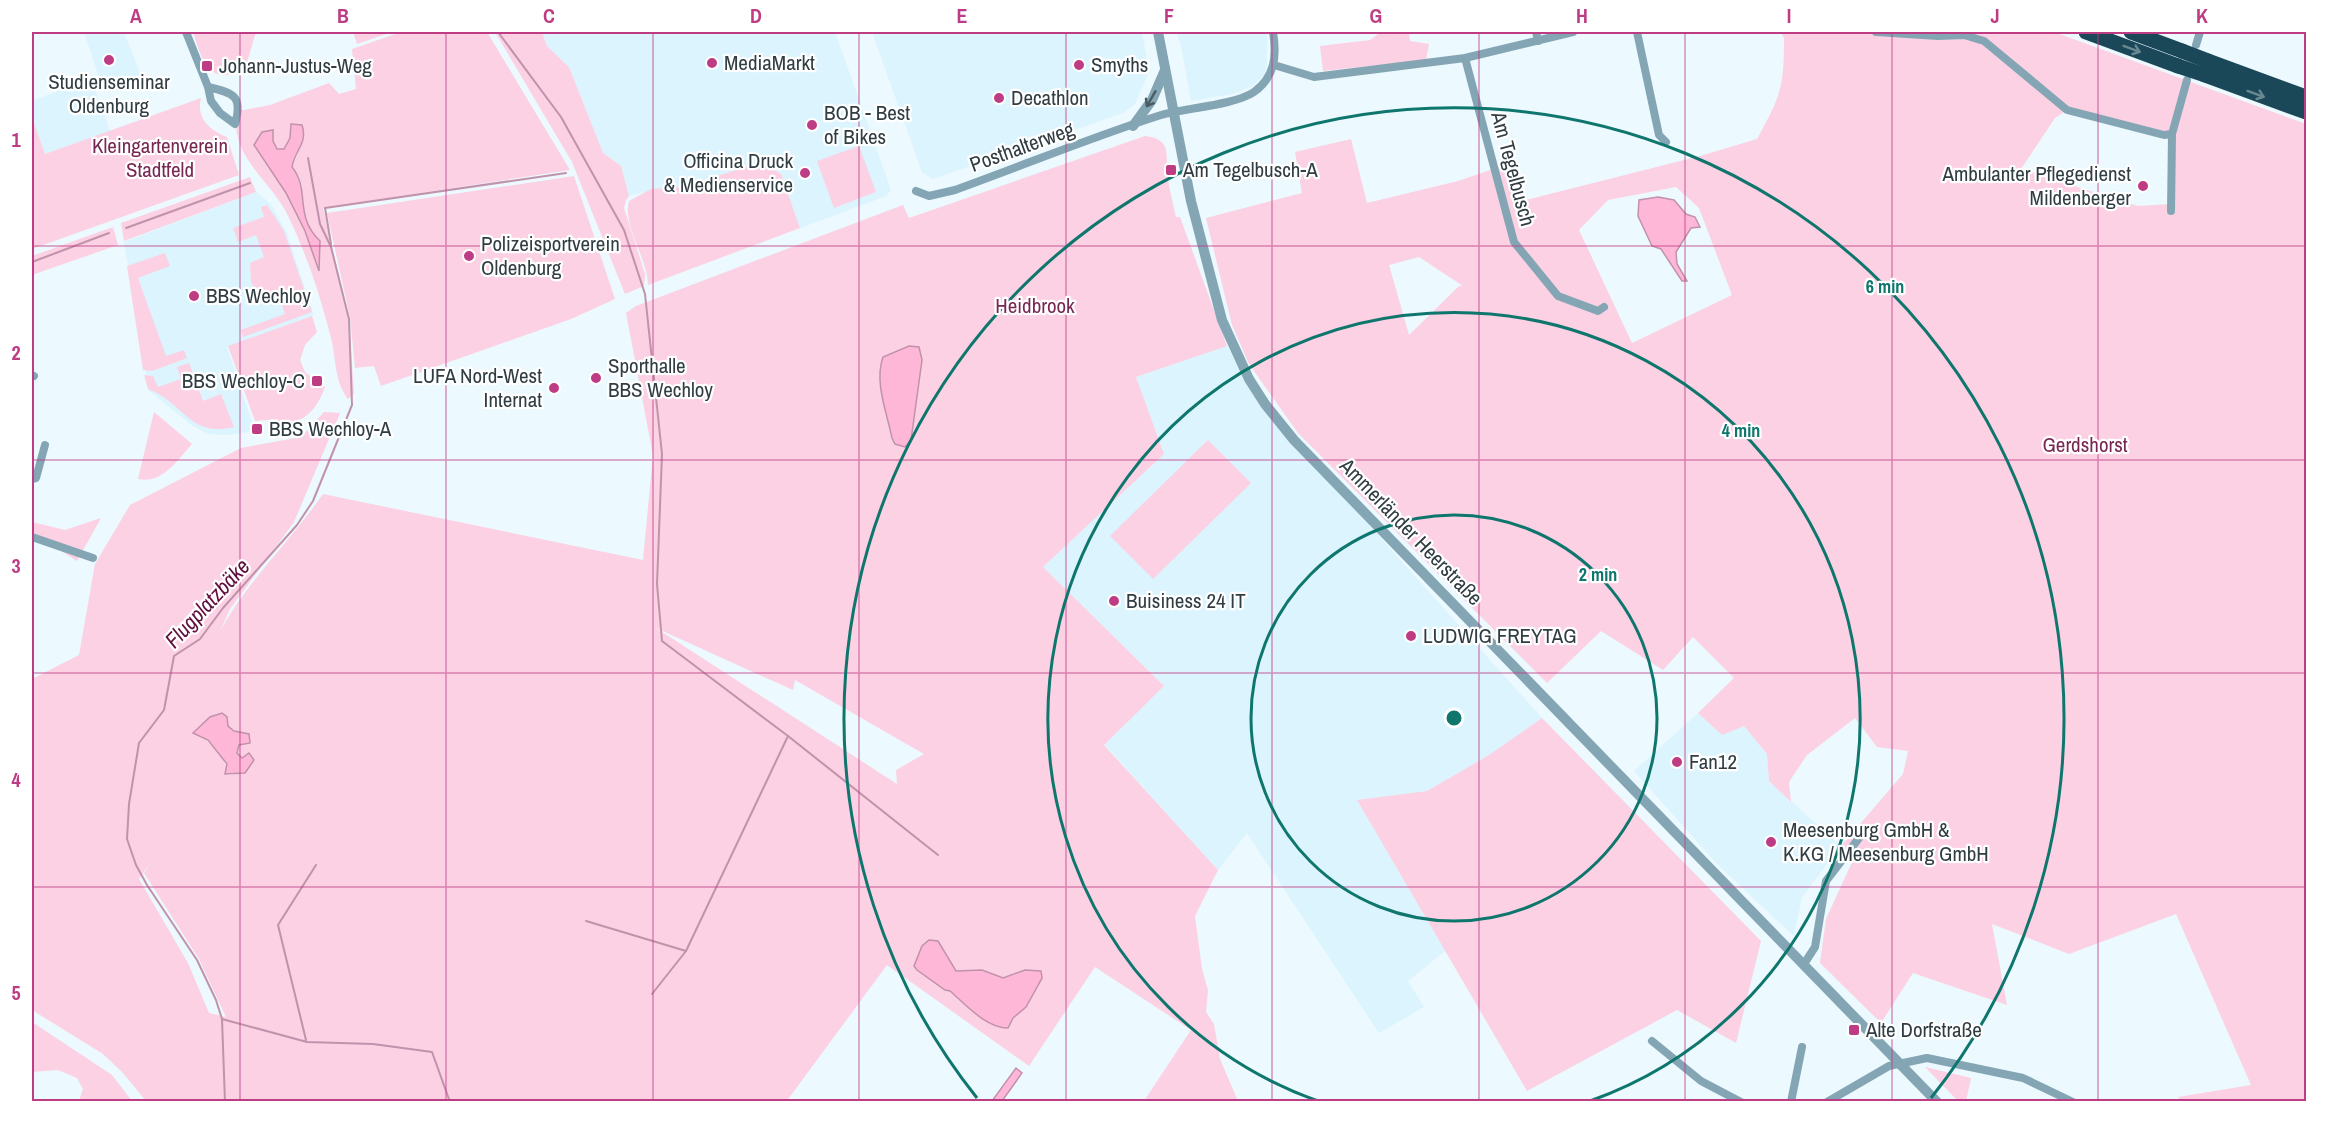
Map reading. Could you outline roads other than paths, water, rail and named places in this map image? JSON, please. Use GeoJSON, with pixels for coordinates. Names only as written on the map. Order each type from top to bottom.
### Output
{"type":"FeatureCollection","features":[{"type":"Feature","properties":{"kind":"highway"},"geometry":{"type":"LineString","coordinates":[[2086,32],[2186,54]]}},
{"type":"Feature","properties":{"kind":"highway"},"geometry":{"type":"LineString","coordinates":[[2131,32],[2186,54],[2207,68],[2307,112]]}},
{"type":"Feature","properties":{"kind":"highway"},"geometry":{"type":"LineString","coordinates":[[2207,68],[2307,97]]}},
{"type":"Feature","properties":{"kind":"street"},"geometry":{"type":"LineString","coordinates":[[186,32],[213,105],[235,124],[238,111],[236,100],[228,92],[208,87]]}},
{"type":"Feature","properties":{"kind":"street","name":"Ammerländer Heerstraße"},"geometry":{"type":"LineString","coordinates":[[1158,32],[1191,201],[1222,320],[1243,369],[1265,404],[1302,448],[1937,1101]]}},
{"type":"Feature","properties":{"kind":"street"},"geometry":{"type":"LineString","coordinates":[[1174,112],[1247,96],[1262,85],[1274,64],[1273,32]]}},
{"type":"Feature","properties":{"kind":"street"},"geometry":{"type":"LineString","coordinates":[[1536,32],[1538,41]]}},
{"type":"Feature","properties":{"kind":"street"},"geometry":{"type":"LineString","coordinates":[[1274,64],[1314,77],[1465,58],[1573,32]]}},
{"type":"Feature","properties":{"kind":"street"},"geometry":{"type":"LineString","coordinates":[[1637,32],[1659,135],[1666,142]]}},
{"type":"Feature","properties":{"kind":"street"},"geometry":{"type":"LineString","coordinates":[[1876,32],[1938,36],[1964,35],[1984,41],[2067,110],[2164,135],[2172,134]]}},
{"type":"Feature","properties":{"kind":"street"},"geometry":{"type":"LineString","coordinates":[[2186,54],[2200,32]]}},
{"type":"Feature","properties":{"kind":"street","name":"Am Tegelbusch"},"geometry":{"type":"LineString","coordinates":[[1465,58],[1514,242],[1558,296],[1598,311],[1604,306]]}},
{"type":"Feature","properties":{"kind":"street"},"geometry":{"type":"LineString","coordinates":[[1133,126],[1152,100],[1165,70]]}},
{"type":"Feature","properties":{"kind":"street"},"geometry":{"type":"LineString","coordinates":[[2171,211],[2172,134],[2187,80]]}},
{"type":"Feature","properties":{"kind":"street","name":"Posthalterweg"},"geometry":{"type":"LineString","coordinates":[[916,191],[929,196],[956,190],[1174,112]]}},
{"type":"Feature","properties":{"kind":"street"},"geometry":{"type":"LineString","coordinates":[[32,479],[36,478],[45,446]]}},
{"type":"Feature","properties":{"kind":"street"},"geometry":{"type":"LineString","coordinates":[[32,537],[93,558]]}},
{"type":"Feature","properties":{"kind":"street"},"geometry":{"type":"LineString","coordinates":[[1804,964],[1815,947],[1827,881],[1859,838]]}},
{"type":"Feature","properties":{"kind":"street"},"geometry":{"type":"LineString","coordinates":[[1652,1041],[1696,1078],[1741,1101]]}},
{"type":"Feature","properties":{"kind":"street"},"geometry":{"type":"LineString","coordinates":[[1791,1101],[1802,1047]]}},
{"type":"Feature","properties":{"kind":"street"},"geometry":{"type":"LineString","coordinates":[[1827,1101],[1889,1066],[1927,1058],[2023,1078],[2073,1101]]}},
{"type":"Feature","properties":{"kind":"waterway"},"geometry":{"type":"LineString","coordinates":[[498,32],[561,117],[624,230],[645,294],[662,454],[657,584],[662,641],[788,736],[686,951],[652,994]]}},
{"type":"Feature","properties":{"kind":"waterway","name":"Flugplatzbäke"},"geometry":{"type":"LineString","coordinates":[[225,1102],[222,1019],[216,1000],[197,960],[136,865],[127,839],[129,804],[139,743],[164,710],[174,656],[200,639],[223,608],[297,525],[313,501],[352,405],[349,319],[331,247],[320,224],[308,158]]}},
{"type":"Feature","properties":{"kind":"waterway"},"geometry":{"type":"LineString","coordinates":[[331,244],[325,208],[566,173]]}},
{"type":"Feature","properties":{"kind":"waterway"},"geometry":{"type":"LineString","coordinates":[[126,228],[250,183]]}},
{"type":"Feature","properties":{"kind":"waterway"},"geometry":{"type":"LineString","coordinates":[[32,262],[109,233]]}},
{"type":"Feature","properties":{"kind":"waterway"},"geometry":{"type":"LineString","coordinates":[[788,736],[938,855]]}},
{"type":"Feature","properties":{"kind":"waterway"},"geometry":{"type":"LineString","coordinates":[[306,1040],[278,925],[316,865]]}},
{"type":"Feature","properties":{"kind":"waterway"},"geometry":{"type":"LineString","coordinates":[[586,921],[686,951]]}},
{"type":"Feature","properties":{"kind":"waterway"},"geometry":{"type":"LineString","coordinates":[[222,1019],[307,1042],[373,1044],[432,1052],[450,1102]]}},
{"type":"Feature","properties":{"kind":"place","name":"Studienseminar Oldenburg"},"geometry":{"type":"Point","coordinates":[109,60]}},
{"type":"Feature","properties":{"kind":"place","name":"MediaMarkt"},"geometry":{"type":"Point","coordinates":[712,63]}},
{"type":"Feature","properties":{"kind":"place","name":"Smyths"},"geometry":{"type":"Point","coordinates":[1079,65]}},
{"type":"Feature","properties":{"kind":"place","name":"Johann-Justus-Weg"},"geometry":{"type":"Point","coordinates":[207,66]}},
{"type":"Feature","properties":{"kind":"place","name":"Decathlon"},"geometry":{"type":"Point","coordinates":[999,98]}},
{"type":"Feature","properties":{"kind":"place","name":"BOB - Best of Bikes"},"geometry":{"type":"Point","coordinates":[812,125]}},
{"type":"Feature","properties":{"kind":"place","name":"Am Tegelbusch-A"},"geometry":{"type":"Point","coordinates":[1171,170]}},
{"type":"Feature","properties":{"kind":"place","name":"Officina Druck & Medienservice"},"geometry":{"type":"Point","coordinates":[805,173]}},
{"type":"Feature","properties":{"kind":"place","name":"Ambulanter Pflegedienst Mildenberger"},"geometry":{"type":"Point","coordinates":[2143,186]}},
{"type":"Feature","properties":{"kind":"place","name":"Polizeisportverein Oldenburg"},"geometry":{"type":"Point","coordinates":[469,256]}},
{"type":"Feature","properties":{"kind":"place","name":"BBS Wechloy"},"geometry":{"type":"Point","coordinates":[194,296]}},
{"type":"Feature","properties":{"kind":"place","name":"Sporthalle BBS Wechloy"},"geometry":{"type":"Point","coordinates":[596,378]}},
{"type":"Feature","properties":{"kind":"place","name":"BBS Wechloy-C"},"geometry":{"type":"Point","coordinates":[317,381]}},
{"type":"Feature","properties":{"kind":"place","name":"LUFA Nord-West Internat"},"geometry":{"type":"Point","coordinates":[554,388]}},
{"type":"Feature","properties":{"kind":"place","name":"BBS Wechloy-A"},"geometry":{"type":"Point","coordinates":[257,429]}},
{"type":"Feature","properties":{"kind":"place","name":"Buisiness 24 IT"},"geometry":{"type":"Point","coordinates":[1114,601]}},
{"type":"Feature","properties":{"kind":"place","name":"LUDWIG FREYTAG"},"geometry":{"type":"Point","coordinates":[1411,636]}},
{"type":"Feature","properties":{"kind":"place","name":"Fan12"},"geometry":{"type":"Point","coordinates":[1677,762]}},
{"type":"Feature","properties":{"kind":"place","name":"Meesenburg GmbH & K.KG / Meesenburg GmbH"},"geometry":{"type":"Point","coordinates":[1771,842]}},
{"type":"Feature","properties":{"kind":"place","name":"Alte Dorfstraße"},"geometry":{"type":"Point","coordinates":[1854,1030]}},
{"type":"Feature","properties":{"kind":"park label","name":"Kleingartenverein Stadtfeld"},"geometry":{"type":"Point","coordinates":[160,158]}},
{"type":"Feature","properties":{"kind":"park label","name":"Heidbrook"},"geometry":{"type":"Point","coordinates":[1035,306]}},
{"type":"Feature","properties":{"kind":"park label","name":"Gerdshorst"},"geometry":{"type":"Point","coordinates":[2085,445]}}]}
